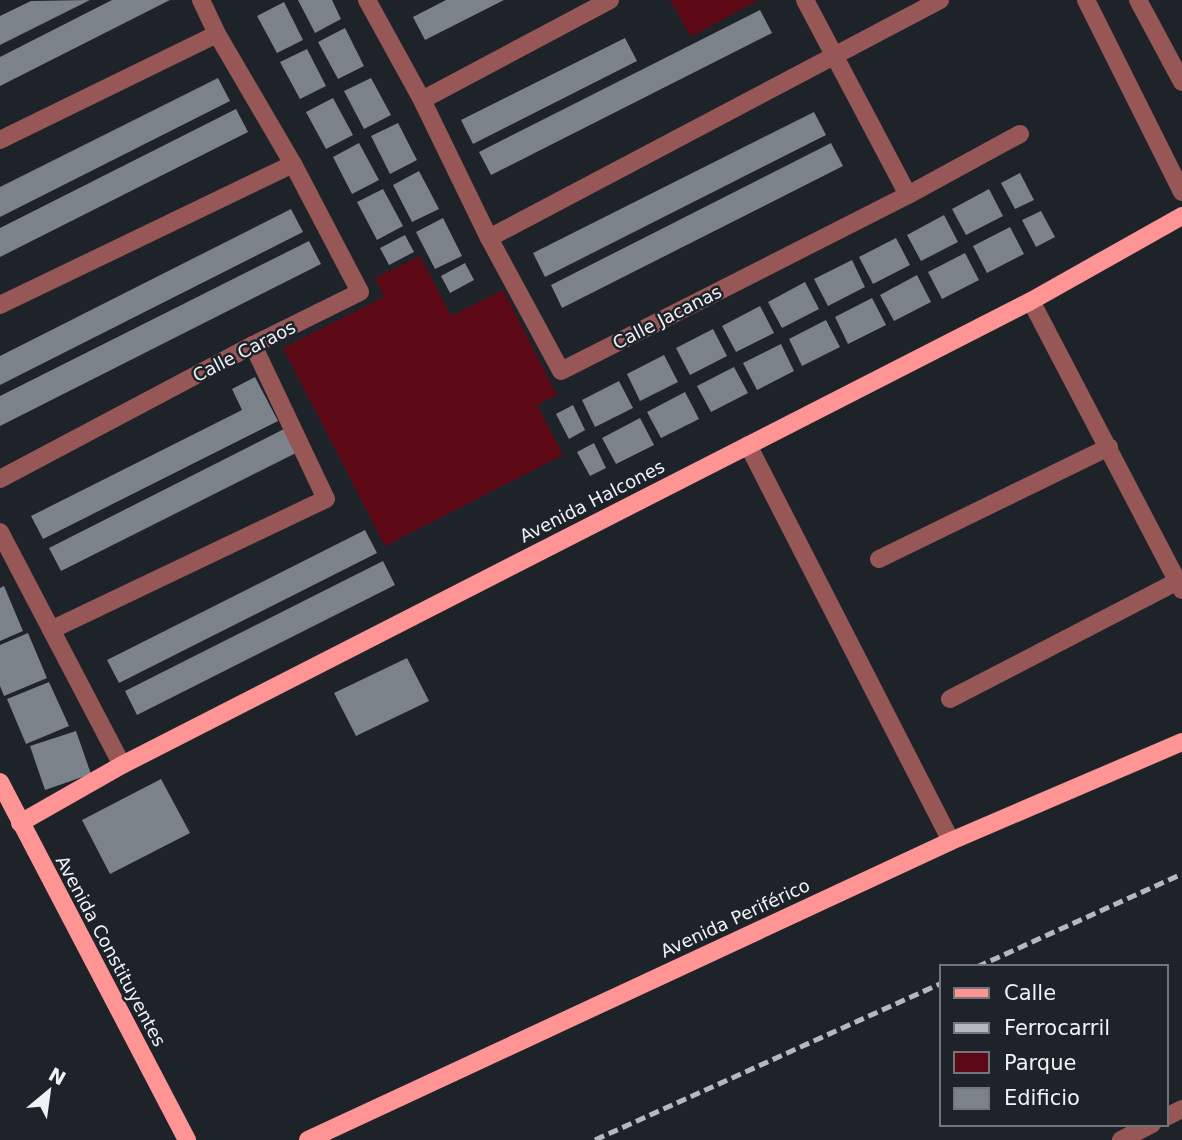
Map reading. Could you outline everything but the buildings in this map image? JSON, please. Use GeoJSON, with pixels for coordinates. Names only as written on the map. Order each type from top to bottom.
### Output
{"type":"FeatureCollection","features":[{"type":"Feature","properties":{"kind":"main road","name":"Avenida Halcones"},"geometry":{"type":"LineString","coordinates":[[20,823],[122,765],[1031,301],[1182,216]]}},
{"type":"Feature","properties":{"kind":"main road","name":"Avenida Periférico"},"geometry":{"type":"LineString","coordinates":[[308,1140],[951,841],[1182,742]]}},
{"type":"Feature","properties":{"kind":"main road","name":"Avenida Constituyentes"},"geometry":{"type":"LineString","coordinates":[[0,782],[187,1140]]}},
{"type":"Feature","properties":{"kind":"street","name":"Calle Caraos"},"geometry":{"type":"LineString","coordinates":[[0,479],[253,345],[360,292],[293,164],[201,0]]}},
{"type":"Feature","properties":{"kind":"street","name":"Calle Jacanas"},"geometry":{"type":"LineString","coordinates":[[367,0],[422,100],[489,239],[561,371],[908,195],[1020,134]]}},
{"type":"Feature","properties":{"kind":"street"},"geometry":{"type":"LineString","coordinates":[[422,100],[610,0]]}},
{"type":"Feature","properties":{"kind":"street"},"geometry":{"type":"LineString","coordinates":[[805,0],[908,195]]}},
{"type":"Feature","properties":{"kind":"street"},"geometry":{"type":"LineString","coordinates":[[489,239],[940,0]]}},
{"type":"Feature","properties":{"kind":"street"},"geometry":{"type":"LineString","coordinates":[[1086,0],[1182,192]]}},
{"type":"Feature","properties":{"kind":"street"},"geometry":{"type":"LineString","coordinates":[[1138,0],[1182,82]]}},
{"type":"Feature","properties":{"kind":"street"},"geometry":{"type":"LineString","coordinates":[[0,140],[218,34]]}},
{"type":"Feature","properties":{"kind":"street"},"geometry":{"type":"LineString","coordinates":[[0,305],[293,164]]}},
{"type":"Feature","properties":{"kind":"street"},"geometry":{"type":"LineString","coordinates":[[950,699],[1180,586],[1031,301]]}},
{"type":"Feature","properties":{"kind":"street"},"geometry":{"type":"LineString","coordinates":[[53,629],[326,499],[253,345]]}},
{"type":"Feature","properties":{"kind":"street"},"geometry":{"type":"LineString","coordinates":[[748,445],[951,841]]}},
{"type":"Feature","properties":{"kind":"street"},"geometry":{"type":"LineString","coordinates":[[880,559],[1109,447]]}},
{"type":"Feature","properties":{"kind":"street"},"geometry":{"type":"LineString","coordinates":[[0,533],[53,629],[122,765]]}},
{"type":"Feature","properties":{"kind":"street"},"geometry":{"type":"LineString","coordinates":[[1121,1140],[1148,1126]]}},
{"type":"Feature","properties":{"kind":"green space"},"geometry":{"type":"Polygon","coordinates":[[[670,0],[758,0],[691,37],[670,0]]]}},
{"type":"Feature","properties":{"kind":"green space"},"geometry":{"type":"Polygon","coordinates":[[[420,256],[451,316],[503,290],[557,395],[537,405],[563,455],[385,546],[283,348],[384,297],[375,278],[420,256]]]}},
{"type":"Feature","properties":{"kind":"railway"},"geometry":{"type":"LineString","coordinates":[[981,965],[1182,874]]}},
{"type":"Feature","properties":{"kind":"railway"},"geometry":{"type":"LineString","coordinates":[[595,1140],[940,984]]}}]}
